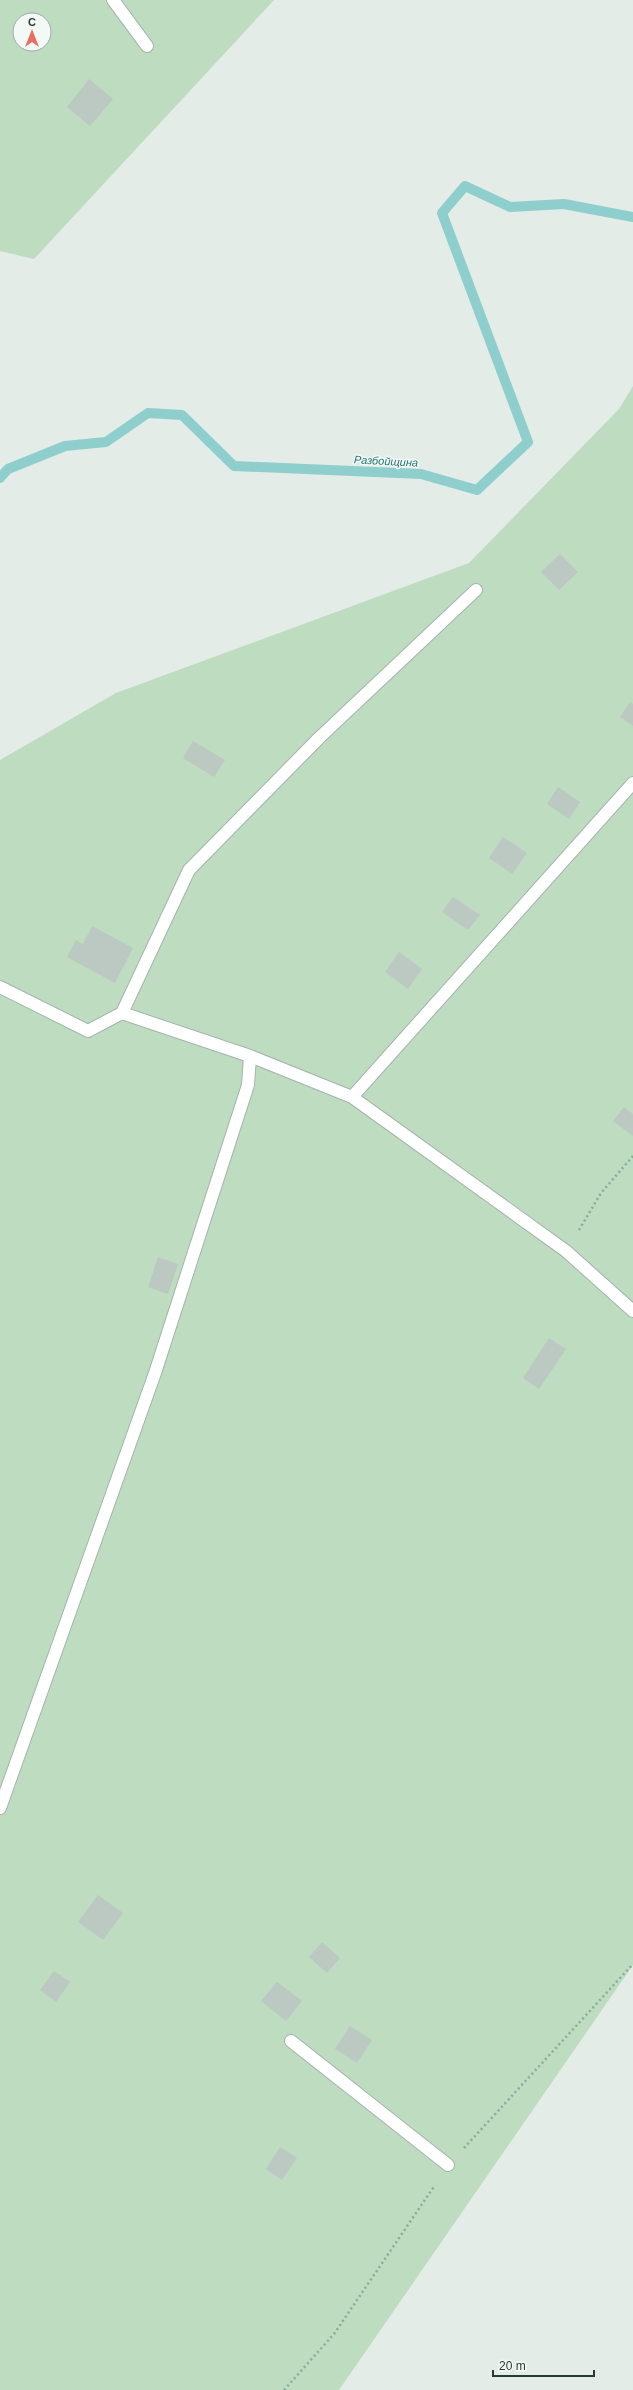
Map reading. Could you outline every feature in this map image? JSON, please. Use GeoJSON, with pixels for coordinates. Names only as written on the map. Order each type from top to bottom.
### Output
{"type":"FeatureCollection","features":[{"type":"Feature","properties":{"kind":"lane"},"geometry":{"type":"LineString","coordinates":[[113,0],[147,46]]}},
{"type":"Feature","properties":{"kind":"lane"},"geometry":{"type":"LineString","coordinates":[[0,987],[88,1031],[122,1013],[189,870],[319,738],[476,590]]}},
{"type":"Feature","properties":{"kind":"lane"},"geometry":{"type":"LineString","coordinates":[[352,1096],[633,783]]}},
{"type":"Feature","properties":{"kind":"lane"},"geometry":{"type":"LineString","coordinates":[[122,1013],[250,1056],[352,1096],[566,1251],[633,1311]]}},
{"type":"Feature","properties":{"kind":"lane"},"geometry":{"type":"LineString","coordinates":[[0,1808],[155,1373],[248,1085],[250,1056]]}},
{"type":"Feature","properties":{"kind":"lane"},"geometry":{"type":"LineString","coordinates":[[291,2041],[448,2165]]}},
{"type":"Feature","properties":{"kind":"path"},"geometry":{"type":"LineString","coordinates":[[566,1251],[602,1192],[633,1156]]}},
{"type":"Feature","properties":{"kind":"green space"},"geometry":{"type":"Polygon","coordinates":[[[0,0],[274,0],[34,259],[0,251],[0,0]]]}},
{"type":"Feature","properties":{"kind":"green space"},"geometry":{"type":"Polygon","coordinates":[[[633,386],[633,1965],[339,2390],[0,2390],[0,760],[116,693],[469,563],[619,409],[633,386]]]}},
{"type":"Feature","properties":{"kind":"building"},"geometry":{"type":"Polygon","coordinates":[[[89,79],[113,99],[90,126],[67,107],[89,79]]]}},
{"type":"Feature","properties":{"kind":"building"},"geometry":{"type":"Polygon","coordinates":[[[560,554],[578,572],[559,590],[541,572],[560,554]]]}},
{"type":"Feature","properties":{"kind":"building"},"geometry":{"type":"Polygon","coordinates":[[[630,702],[633,704],[633,726],[620,717],[630,702]]]}},
{"type":"Feature","properties":{"kind":"building"},"geometry":{"type":"Polygon","coordinates":[[[193,741],[225,760],[214,777],[183,758],[193,741]]]}},
{"type":"Feature","properties":{"kind":"building"},"geometry":{"type":"Polygon","coordinates":[[[558,787],[580,802],[569,819],[547,804],[558,787]]]}},
{"type":"Feature","properties":{"kind":"building"},"geometry":{"type":"Polygon","coordinates":[[[503,837],[527,853],[512,874],[489,858],[503,837]]]}},
{"type":"Feature","properties":{"kind":"building"},"geometry":{"type":"Polygon","coordinates":[[[453,897],[480,915],[468,930],[442,912],[453,897]]]}},
{"type":"Feature","properties":{"kind":"building"},"geometry":{"type":"Polygon","coordinates":[[[92,926],[133,948],[115,983],[67,957],[76,940],[83,944],[92,926]]]}},
{"type":"Feature","properties":{"kind":"building"},"geometry":{"type":"Polygon","coordinates":[[[399,952],[422,969],[408,989],[385,972],[399,952]]]}},
{"type":"Feature","properties":{"kind":"building"},"geometry":{"type":"Polygon","coordinates":[[[624,1107],[633,1114],[633,1136],[613,1121],[624,1107]]]}},
{"type":"Feature","properties":{"kind":"building"},"geometry":{"type":"Polygon","coordinates":[[[158,1257],[178,1264],[168,1294],[148,1287],[158,1257]]]}},
{"type":"Feature","properties":{"kind":"building"},"geometry":{"type":"Polygon","coordinates":[[[549,1338],[566,1349],[539,1389],[523,1378],[549,1338]]]}},
{"type":"Feature","properties":{"kind":"building"},"geometry":{"type":"Polygon","coordinates":[[[98,1895],[123,1913],[103,1940],[78,1922],[98,1895]]]}},
{"type":"Feature","properties":{"kind":"building"},"geometry":{"type":"Polygon","coordinates":[[[322,1942],[340,1958],[327,1973],[309,1957],[322,1942]]]}},
{"type":"Feature","properties":{"kind":"building"},"geometry":{"type":"Polygon","coordinates":[[[54,1971],[70,1982],[56,2002],[40,1990],[54,1971]]]}},
{"type":"Feature","properties":{"kind":"building"},"geometry":{"type":"Polygon","coordinates":[[[277,1982],[302,2001],[286,2021],[261,2001],[277,1982]]]}},
{"type":"Feature","properties":{"kind":"building"},"geometry":{"type":"Polygon","coordinates":[[[350,2026],[372,2040],[357,2063],[335,2049],[350,2026]]]}},
{"type":"Feature","properties":{"kind":"building"},"geometry":{"type":"Polygon","coordinates":[[[280,2147],[297,2158],[282,2180],[266,2169],[280,2147]]]}},
{"type":"Feature","properties":{"kind":"waterway","name":"Разбойщина"},"geometry":{"type":"LineString","coordinates":[[0,478],[8,469],[65,446],[106,442],[148,413],[182,415],[234,466],[421,474],[477,490],[528,442],[442,213],[465,186],[510,207],[564,204],[633,217]]}}]}
